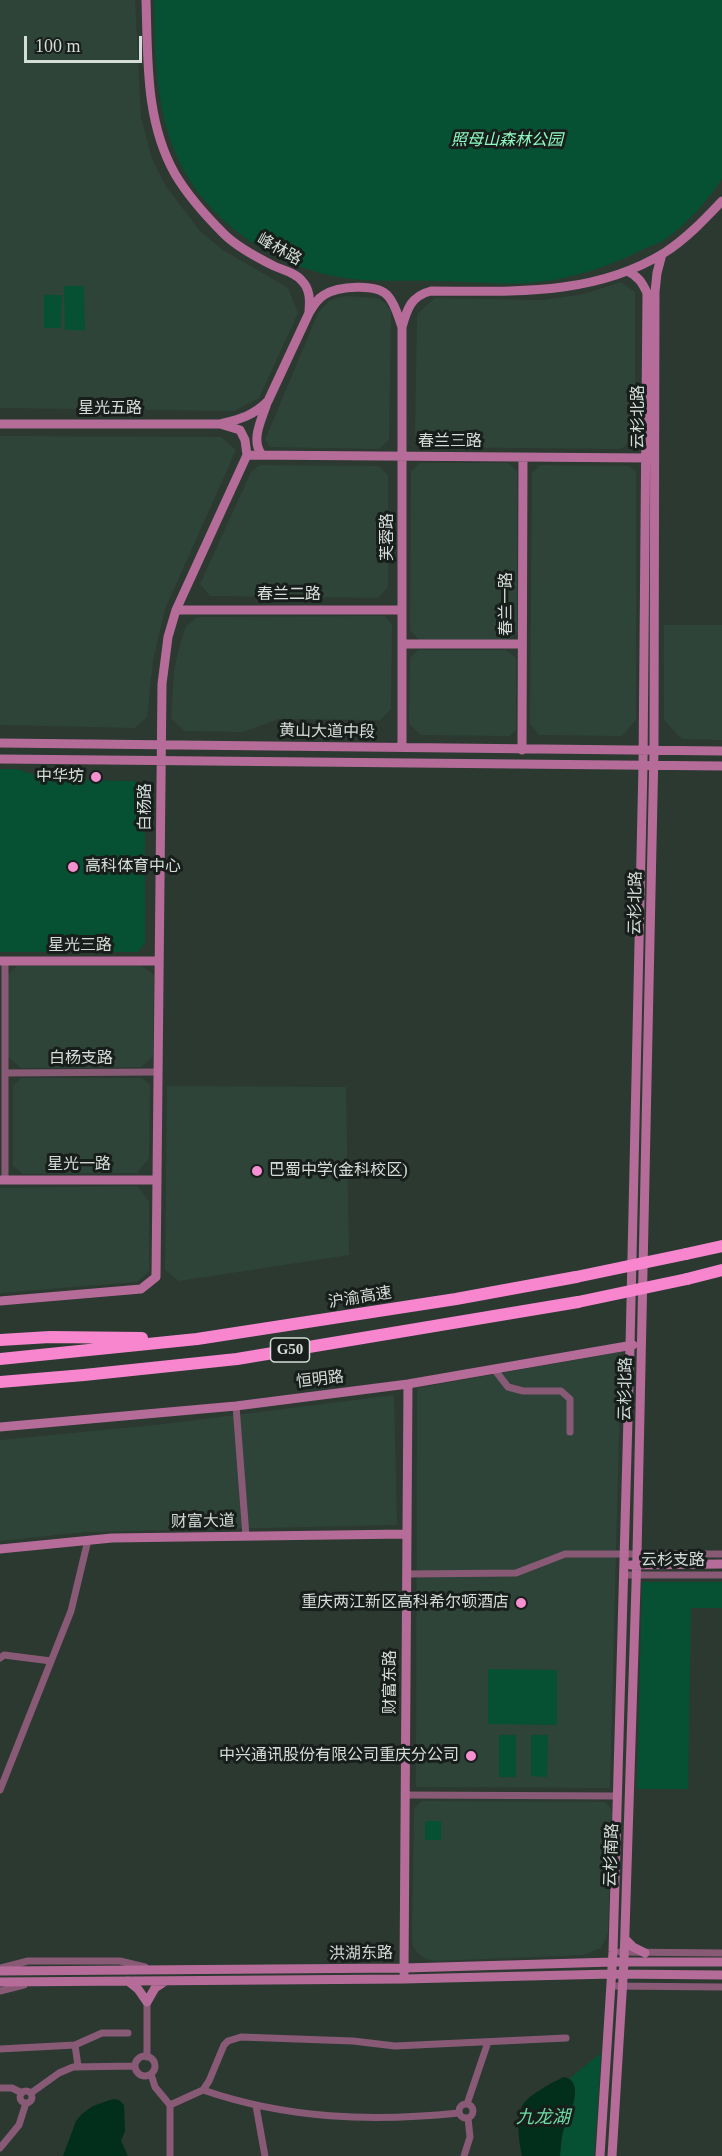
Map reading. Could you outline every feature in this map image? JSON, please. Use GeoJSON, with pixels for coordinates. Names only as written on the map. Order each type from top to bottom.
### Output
{"type":"FeatureCollection","features":[{"type":"Feature","properties":{"kind":"highway","name":"沪渝高速"},"geometry":{"type":"LineString","coordinates":[[0,1359],[197,1339],[456,1299],[576,1277],[722,1246]]}},
{"type":"Feature","properties":{"kind":"highway","name":"G50"},"geometry":{"type":"LineString","coordinates":[[0,1382],[84,1376],[237,1359],[578,1302],[722,1270]]}},
{"type":"Feature","properties":{"kind":"highway"},"geometry":{"type":"LineString","coordinates":[[0,1340],[50,1337],[197,1339]]}},
{"type":"Feature","properties":{"kind":"main road","name":"峰林路"},"geometry":{"type":"LineString","coordinates":[[146,0],[150,98],[159,135],[175,174],[199,208],[227,237],[264,261],[299,277],[304,282],[310,298],[309,313]]}},
{"type":"Feature","properties":{"kind":"main road"},"geometry":{"type":"LineString","coordinates":[[402,327],[412,300],[424,292],[542,291],[563,288],[627,271],[662,254],[699,226],[722,201]]}},
{"type":"Feature","properties":{"kind":"main road","name":"云杉北路"},"geometry":{"type":"LineString","coordinates":[[624,1554],[650,459],[655,292],[662,254]]}},
{"type":"Feature","properties":{"kind":"main road","name":"云杉北路"},"geometry":{"type":"LineString","coordinates":[[627,271],[636,275],[643,283],[647,293],[654,750],[637,1554]]}},
{"type":"Feature","properties":{"kind":"main road"},"geometry":{"type":"LineString","coordinates":[[262,455],[257,450],[256,441],[268,401],[309,313],[320,298],[333,291],[348,288],[375,289],[387,295],[391,300],[402,327]]}},
{"type":"Feature","properties":{"kind":"main road","name":"芙蓉路"},"geometry":{"type":"LineString","coordinates":[[402,327],[402,747]]}},
{"type":"Feature","properties":{"kind":"main road"},"geometry":{"type":"LineString","coordinates":[[220,424],[257,412],[268,401]]}},
{"type":"Feature","properties":{"kind":"main road","name":"星光五路"},"geometry":{"type":"LineString","coordinates":[[0,424],[220,424]]}},
{"type":"Feature","properties":{"kind":"main road"},"geometry":{"type":"LineString","coordinates":[[220,424],[240,430],[245,440],[246,455]]}},
{"type":"Feature","properties":{"kind":"main road","name":"春兰三路"},"geometry":{"type":"LineString","coordinates":[[246,455],[650,459]]}},
{"type":"Feature","properties":{"kind":"main road","name":"白杨路"},"geometry":{"type":"LineString","coordinates":[[0,1301],[141,1289],[156,1278],[163,665],[176,610],[246,455]]}},
{"type":"Feature","properties":{"kind":"main road","name":"春兰一路"},"geometry":{"type":"LineString","coordinates":[[522,750],[523,458]]}},
{"type":"Feature","properties":{"kind":"main road","name":"春兰二路"},"geometry":{"type":"LineString","coordinates":[[176,610],[402,610]]}},
{"type":"Feature","properties":{"kind":"main road"},"geometry":{"type":"LineString","coordinates":[[402,644],[522,644]]}},
{"type":"Feature","properties":{"kind":"main road","name":"黄山大道中段"},"geometry":{"type":"LineString","coordinates":[[0,743],[722,751]]}},
{"type":"Feature","properties":{"kind":"main road","name":"黄山大道中段"},"geometry":{"type":"LineString","coordinates":[[0,759],[722,766]]}},
{"type":"Feature","properties":{"kind":"main road","name":"星光三路"},"geometry":{"type":"LineString","coordinates":[[2,961],[159,961]]}},
{"type":"Feature","properties":{"kind":"main road","name":"星光一路"},"geometry":{"type":"LineString","coordinates":[[2,1180],[157,1180]]}},
{"type":"Feature","properties":{"kind":"main road","name":"恒明路"},"geometry":{"type":"LineString","coordinates":[[0,1427],[236,1406],[408,1384],[642,1344]]}},
{"type":"Feature","properties":{"kind":"main road","name":"财富东路"},"geometry":{"type":"LineString","coordinates":[[404,1979],[408,1384]]}},
{"type":"Feature","properties":{"kind":"main road","name":"财富大道"},"geometry":{"type":"LineString","coordinates":[[0,1550],[112,1538],[406,1534]]}},
{"type":"Feature","properties":{"kind":"main road","name":"云杉南路"},"geometry":{"type":"LineString","coordinates":[[600,2156],[613,1957],[624,1554]]}},
{"type":"Feature","properties":{"kind":"main road","name":"云杉南路"},"geometry":{"type":"LineString","coordinates":[[612,2156],[625,1939],[637,1554]]}},
{"type":"Feature","properties":{"kind":"main road"},"geometry":{"type":"LineString","coordinates":[[624,1570],[722,1564]]}},
{"type":"Feature","properties":{"kind":"main road"},"geometry":{"type":"LineString","coordinates":[[625,1939],[633,1947],[645,1953]]}},
{"type":"Feature","properties":{"kind":"main road","name":"洪湖东路"},"geometry":{"type":"LineString","coordinates":[[0,1970],[405,1968],[613,1957],[722,1962]]}},
{"type":"Feature","properties":{"kind":"main road","name":"洪湖东路"},"geometry":{"type":"LineString","coordinates":[[0,1982],[404,1979],[612,1974],[722,1975]]}},
{"type":"Feature","properties":{"kind":"main road"},"geometry":{"type":"LineString","coordinates":[[128,1981],[147,2001],[155,1989],[165,1981]]}},
{"type":"Feature","properties":{"kind":"street"},"geometry":{"type":"LineString","coordinates":[[2,961],[5,1073],[2,1180]]}},
{"type":"Feature","properties":{"kind":"street","name":"白杨支路"},"geometry":{"type":"LineString","coordinates":[[5,1073],[158,1072]]}},
{"type":"Feature","properties":{"kind":"street"},"geometry":{"type":"LineString","coordinates":[[494,1369],[508,1387],[523,1391],[561,1391],[570,1399],[570,1432]]}},
{"type":"Feature","properties":{"kind":"street"},"geometry":{"type":"LineString","coordinates":[[236,1406],[246,1536]]}},
{"type":"Feature","properties":{"kind":"street"},"geometry":{"type":"LineString","coordinates":[[0,1790],[71,1611],[88,1540]]}},
{"type":"Feature","properties":{"kind":"street","name":"云杉支路"},"geometry":{"type":"LineString","coordinates":[[407,1574],[516,1573],[566,1554],[722,1554]]}},
{"type":"Feature","properties":{"kind":"street","name":"云杉支路"},"geometry":{"type":"LineString","coordinates":[[636,1570],[722,1575]]}},
{"type":"Feature","properties":{"kind":"street"},"geometry":{"type":"LineString","coordinates":[[0,1658],[4,1654],[51,1661]]}},
{"type":"Feature","properties":{"kind":"street"},"geometry":{"type":"LineString","coordinates":[[406,1795],[617,1796]]}},
{"type":"Feature","properties":{"kind":"street","name":"洪湖东路"},"geometry":{"type":"LineString","coordinates":[[624,1957],[645,1953],[722,1953]]}},
{"type":"Feature","properties":{"kind":"street"},"geometry":{"type":"LineString","coordinates":[[0,1991],[34,1982]]}},
{"type":"Feature","properties":{"kind":"street"},"geometry":{"type":"LineString","coordinates":[[611,1986],[722,1987]]}},
{"type":"Feature","properties":{"kind":"street"},"geometry":{"type":"LineString","coordinates":[[147,2001],[147,2057]]}},
{"type":"Feature","properties":{"kind":"street"},"geometry":{"type":"LineString","coordinates":[[0,2049],[75,2045],[102,2033],[128,2033]]}},
{"type":"Feature","properties":{"kind":"street"},"geometry":{"type":"LineString","coordinates":[[170,2104],[203,2090],[224,2045],[228,2041],[241,2037],[353,2041],[395,2046],[566,2038]]}},
{"type":"Feature","properties":{"kind":"street"},"geometry":{"type":"LineString","coordinates":[[459,2113],[461,2107],[467,2104],[488,2042]]}},
{"type":"Feature","properties":{"kind":"street"},"geometry":{"type":"LineString","coordinates":[[75,2045],[78,2066]]}},
{"type":"Feature","properties":{"kind":"street"},"geometry":{"type":"LineString","coordinates":[[151,2074],[141,2075],[136,2071],[135,2066],[138,2059],[147,2057],[152,2059],[154,2065],[151,2074],[155,2087],[170,2104],[170,2156]]}},
{"type":"Feature","properties":{"kind":"street"},"geometry":{"type":"LineString","coordinates":[[0,2088],[12,2088],[22,2093],[27,2091],[31,2093],[66,2069],[78,2066],[135,2066]]}},
{"type":"Feature","properties":{"kind":"street"},"geometry":{"type":"LineString","coordinates":[[203,2090],[256,2106],[296,2113],[345,2117],[412,2118],[459,2113],[468,2118]]}},
{"type":"Feature","properties":{"kind":"street"},"geometry":{"type":"LineString","coordinates":[[22,2093],[20,2098],[26,2103]]}},
{"type":"Feature","properties":{"kind":"street"},"geometry":{"type":"LineString","coordinates":[[0,2148],[19,2124],[26,2103],[32,2099],[31,2093]]}},
{"type":"Feature","properties":{"kind":"street"},"geometry":{"type":"LineString","coordinates":[[467,2104],[473,2110],[472,2115],[468,2118]]}},
{"type":"Feature","properties":{"kind":"street"},"geometry":{"type":"LineString","coordinates":[[256,2106],[265,2156]]}},
{"type":"Feature","properties":{"kind":"street"},"geometry":{"type":"LineString","coordinates":[[464,2156],[470,2137],[468,2118]]}},
{"type":"Feature","properties":{"kind":"shaded area"},"geometry":{"type":"Polygon","coordinates":[[[0,0],[135,0],[141,117],[152,159],[165,185],[200,231],[223,250],[288,288],[298,313],[259,398],[234,411],[0,408],[0,0]]]}},
{"type":"Feature","properties":{"kind":"shaded area"},"geometry":{"type":"Polygon","coordinates":[[[621,282],[635,292],[635,438],[621,449],[426,447],[415,435],[417,314],[435,298],[543,300],[584,294],[621,282]]]}},
{"type":"Feature","properties":{"kind":"shaded area"},"geometry":{"type":"Polygon","coordinates":[[[347,296],[377,298],[391,311],[389,440],[379,449],[270,447],[265,440],[318,313],[329,301],[347,296]]]}},
{"type":"Feature","properties":{"kind":"shaded area"},"geometry":{"type":"Polygon","coordinates":[[[0,436],[221,437],[236,450],[165,609],[153,661],[147,717],[135,728],[0,725],[0,436]]]}},
{"type":"Feature","properties":{"kind":"shaded area"},"geometry":{"type":"Polygon","coordinates":[[[420,463],[508,463],[517,471],[517,632],[509,640],[419,640],[410,630],[411,471],[420,463]]]}},
{"type":"Feature","properties":{"kind":"shaded area"},"geometry":{"type":"Polygon","coordinates":[[[260,465],[379,466],[388,475],[388,587],[378,598],[210,596],[200,584],[251,472],[260,465]]]}},
{"type":"Feature","properties":{"kind":"shaded area"},"geometry":{"type":"Polygon","coordinates":[[[540,465],[629,466],[636,471],[636,720],[622,736],[539,735],[530,724],[532,473],[540,465]]]}},
{"type":"Feature","properties":{"kind":"shaded area"},"geometry":{"type":"Polygon","coordinates":[[[385,616],[392,624],[391,709],[380,720],[279,719],[243,732],[184,731],[171,718],[174,671],[178,652],[186,626],[197,617],[385,616]]]}},
{"type":"Feature","properties":{"kind":"shaded area"},"geometry":{"type":"Polygon","coordinates":[[[664,625],[722,625],[722,740],[682,739],[664,720],[664,625]]]}},
{"type":"Feature","properties":{"kind":"shaded area"},"geometry":{"type":"Polygon","coordinates":[[[418,650],[506,650],[516,658],[516,730],[509,736],[421,735],[409,724],[410,658],[418,650]]]}},
{"type":"Feature","properties":{"kind":"shaded area"},"geometry":{"type":"Polygon","coordinates":[[[17,966],[142,966],[154,975],[153,1057],[141,1067],[21,1068],[8,1057],[8,975],[17,966]]]}},
{"type":"Feature","properties":{"kind":"shaded area"},"geometry":{"type":"Polygon","coordinates":[[[21,1078],[142,1078],[150,1085],[149,1158],[137,1173],[23,1174],[13,1166],[13,1086],[21,1078]]]}},
{"type":"Feature","properties":{"kind":"shaded area","name":"巴蜀中学(金科校区)"},"geometry":{"type":"Polygon","coordinates":[[[167,1086],[346,1087],[349,1255],[179,1281],[165,1270],[167,1086]]]}},
{"type":"Feature","properties":{"kind":"shaded area"},"geometry":{"type":"Polygon","coordinates":[[[137,1186],[149,1201],[149,1271],[137,1282],[0,1293],[0,1188],[137,1186]]]}},
{"type":"Feature","properties":{"kind":"shaded area"},"geometry":{"type":"Polygon","coordinates":[[[621,1352],[610,1788],[416,1787],[417,1388],[621,1352]]]}},
{"type":"Feature","properties":{"kind":"shaded area"},"geometry":{"type":"Polygon","coordinates":[[[394,1395],[397,1525],[86,1532],[0,1541],[0,1440],[164,1424],[394,1395]]]}},
{"type":"Feature","properties":{"kind":"shaded area"},"geometry":{"type":"Polygon","coordinates":[[[422,1801],[605,1802],[612,1810],[608,1933],[601,1948],[583,1955],[435,1961],[419,1954],[413,1947],[412,1937],[414,1808],[422,1801]]]}},
{"type":"Feature","properties":{"kind":"green space","name":"照母山森林公园"},"geometry":{"type":"Polygon","coordinates":[[[154,0],[722,0],[722,179],[697,211],[665,240],[604,266],[560,279],[518,283],[373,280],[332,276],[311,270],[272,254],[236,231],[206,202],[189,179],[177,156],[162,106],[156,54],[154,0]]]}},
{"type":"Feature","properties":{"kind":"green space"},"geometry":{"type":"Polygon","coordinates":[[[64,286],[84,286],[85,330],[65,330],[64,286]]]}},
{"type":"Feature","properties":{"kind":"green space"},"geometry":{"type":"Polygon","coordinates":[[[44,295],[62,295],[61,328],[44,328],[44,295]]]}},
{"type":"Feature","properties":{"kind":"green space","name":"高科体育中心"},"geometry":{"type":"Polygon","coordinates":[[[0,769],[16,769],[52,780],[135,781],[145,791],[145,943],[138,952],[0,952],[0,769]]]}},
{"type":"Feature","properties":{"kind":"green space"},"geometry":{"type":"Polygon","coordinates":[[[642,1582],[722,1582],[722,1608],[691,1608],[688,1789],[637,1789],[642,1582]]]}},
{"type":"Feature","properties":{"kind":"green space"},"geometry":{"type":"Polygon","coordinates":[[[488,1669],[557,1670],[557,1725],[488,1724],[488,1669]]]}},
{"type":"Feature","properties":{"kind":"green space"},"geometry":{"type":"Polygon","coordinates":[[[499,1735],[516,1735],[516,1777],[499,1777],[499,1735]]]}},
{"type":"Feature","properties":{"kind":"green space"},"geometry":{"type":"Polygon","coordinates":[[[531,1735],[548,1735],[547,1777],[531,1776],[531,1735]]]}},
{"type":"Feature","properties":{"kind":"green space"},"geometry":{"type":"Polygon","coordinates":[[[425,1821],[441,1821],[441,1840],[425,1840],[425,1821]]]}},
{"type":"Feature","properties":{"kind":"green space"},"geometry":{"type":"Polygon","coordinates":[[[601,2053],[594,2156],[560,2156],[563,2132],[575,2097],[574,2084],[570,2078],[601,2053]]]}},
{"type":"Feature","properties":{"kind":"water","name":"九龙湖"},"geometry":{"type":"Polygon","coordinates":[[[564,2077],[571,2080],[575,2093],[572,2109],[562,2135],[560,2156],[522,2156],[519,2137],[521,2108],[537,2092],[564,2077]]]}},
{"type":"Feature","properties":{"kind":"water"},"geometry":{"type":"Polygon","coordinates":[[[113,2099],[119,2100],[124,2105],[125,2131],[121,2141],[128,2156],[63,2156],[76,2121],[82,2114],[93,2106],[113,2099]]]}},
{"type":"Feature","properties":{"kind":"place","name":"中华坊"},"geometry":{"type":"Point","coordinates":[96,777]}},
{"type":"Feature","properties":{"kind":"place","name":"高科体育中心"},"geometry":{"type":"Point","coordinates":[73,867]}},
{"type":"Feature","properties":{"kind":"place","name":"巴蜀中学(金科校区)"},"geometry":{"type":"Point","coordinates":[257,1171]}},
{"type":"Feature","properties":{"kind":"place","name":"重庆两江新区高科希尔顿酒店"},"geometry":{"type":"Point","coordinates":[521,1603]}},
{"type":"Feature","properties":{"kind":"place","name":"中兴通讯股份有限公司重庆分公司"},"geometry":{"type":"Point","coordinates":[471,1756]}}]}
